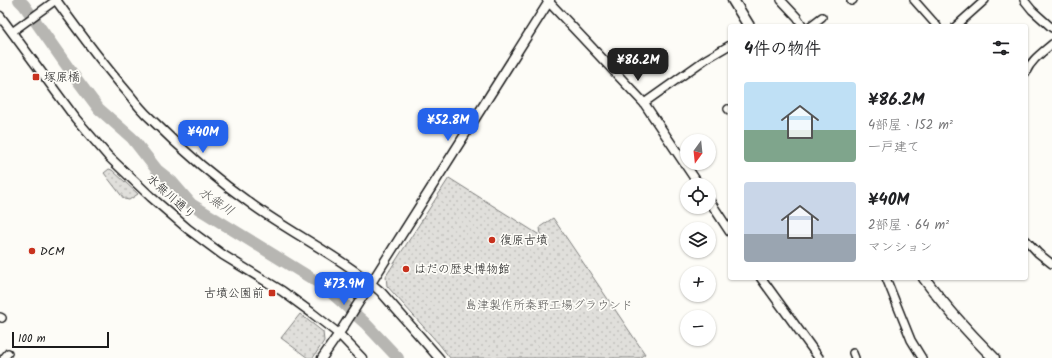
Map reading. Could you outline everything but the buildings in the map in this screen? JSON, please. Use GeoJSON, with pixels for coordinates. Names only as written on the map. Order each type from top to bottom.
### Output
{"type":"FeatureCollection","features":[{"type":"Feature","properties":{"kind":"main road"},"geometry":{"type":"LineString","coordinates":[[733,0],[748,24]]}},
{"type":"Feature","properties":{"kind":"main road"},"geometry":{"type":"LineString","coordinates":[[926,280],[963,327],[994,358]]}},
{"type":"Feature","properties":{"kind":"street"},"geometry":{"type":"LineString","coordinates":[[781,0],[802,24]]}},
{"type":"Feature","properties":{"kind":"street"},"geometry":{"type":"LineString","coordinates":[[914,0],[935,24]]}},
{"type":"Feature","properties":{"kind":"street"},"geometry":{"type":"LineString","coordinates":[[958,24],[985,0]]}},
{"type":"Feature","properties":{"kind":"street"},"geometry":{"type":"LineString","coordinates":[[1024,0],[1032,10],[1052,28]]}},
{"type":"Feature","properties":{"kind":"street"},"geometry":{"type":"LineString","coordinates":[[322,358],[340,332],[549,1],[644,103],[695,178]]}},
{"type":"Feature","properties":{"kind":"street"},"geometry":{"type":"LineString","coordinates":[[15,30],[54,2],[149,118],[186,153],[254,206],[355,270],[371,282],[439,358]]}},
{"type":"Feature","properties":{"kind":"street","name":"水無川通り"},"geometry":{"type":"LineString","coordinates":[[0,16],[15,30],[76,120],[108,156],[151,197],[188,229],[223,255],[282,291],[340,332],[362,358]]}},
{"type":"Feature","properties":{"kind":"street"},"geometry":{"type":"LineString","coordinates":[[813,24],[822,17]]}},
{"type":"Feature","properties":{"kind":"street"},"geometry":{"type":"LineString","coordinates":[[1028,68],[1036,58],[1052,44]]}},
{"type":"Feature","properties":{"kind":"street"},"geometry":{"type":"LineString","coordinates":[[644,103],[706,59],[728,46]]}},
{"type":"Feature","properties":{"kind":"street"},"geometry":{"type":"LineString","coordinates":[[716,211],[728,229]]}},
{"type":"Feature","properties":{"kind":"street"},"geometry":{"type":"LineString","coordinates":[[1028,242],[1038,253],[1052,264]]}},
{"type":"Feature","properties":{"kind":"street"},"geometry":{"type":"LineString","coordinates":[[762,280],[819,358]]}},
{"type":"Feature","properties":{"kind":"street"},"geometry":{"type":"LineString","coordinates":[[887,280],[911,340],[922,358]]}},
{"type":"Feature","properties":{"kind":"green space"},"geometry":{"type":"Polygon","coordinates":[[[109,169],[112,170],[138,194],[129,200],[124,199],[104,173],[109,169]]]}},
{"type":"Feature","properties":{"kind":"green space","name":"島津製作所秦野工場グラウンド"},"geometry":{"type":"Polygon","coordinates":[[[449,178],[541,236],[540,227],[553,218],[645,354],[639,358],[450,358],[387,286],[386,276],[449,178]]]}},
{"type":"Feature","properties":{"kind":"green space"},"geometry":{"type":"Polygon","coordinates":[[[300,314],[323,332],[324,341],[313,358],[308,358],[281,338],[300,314]]]}},
{"type":"Feature","properties":{"kind":"waterway","name":"水無川"},"geometry":{"type":"LineString","coordinates":[[19,0],[99,109],[132,138],[157,170],[172,182],[191,204],[324,286],[365,323],[398,358]]}},
{"type":"Feature","properties":{"kind":"place","name":"塚原橋"},"geometry":{"type":"Point","coordinates":[36,77]}},
{"type":"Feature","properties":{"kind":"place","name":"復原古墳"},"geometry":{"type":"Point","coordinates":[492,240]}},
{"type":"Feature","properties":{"kind":"place","name":"DCM"},"geometry":{"type":"Point","coordinates":[32,251]}},
{"type":"Feature","properties":{"kind":"place","name":"はだの歴史博物館"},"geometry":{"type":"Point","coordinates":[406,269]}},
{"type":"Feature","properties":{"kind":"place","name":"古墳公園前"},"geometry":{"type":"Point","coordinates":[272,293]}}]}
